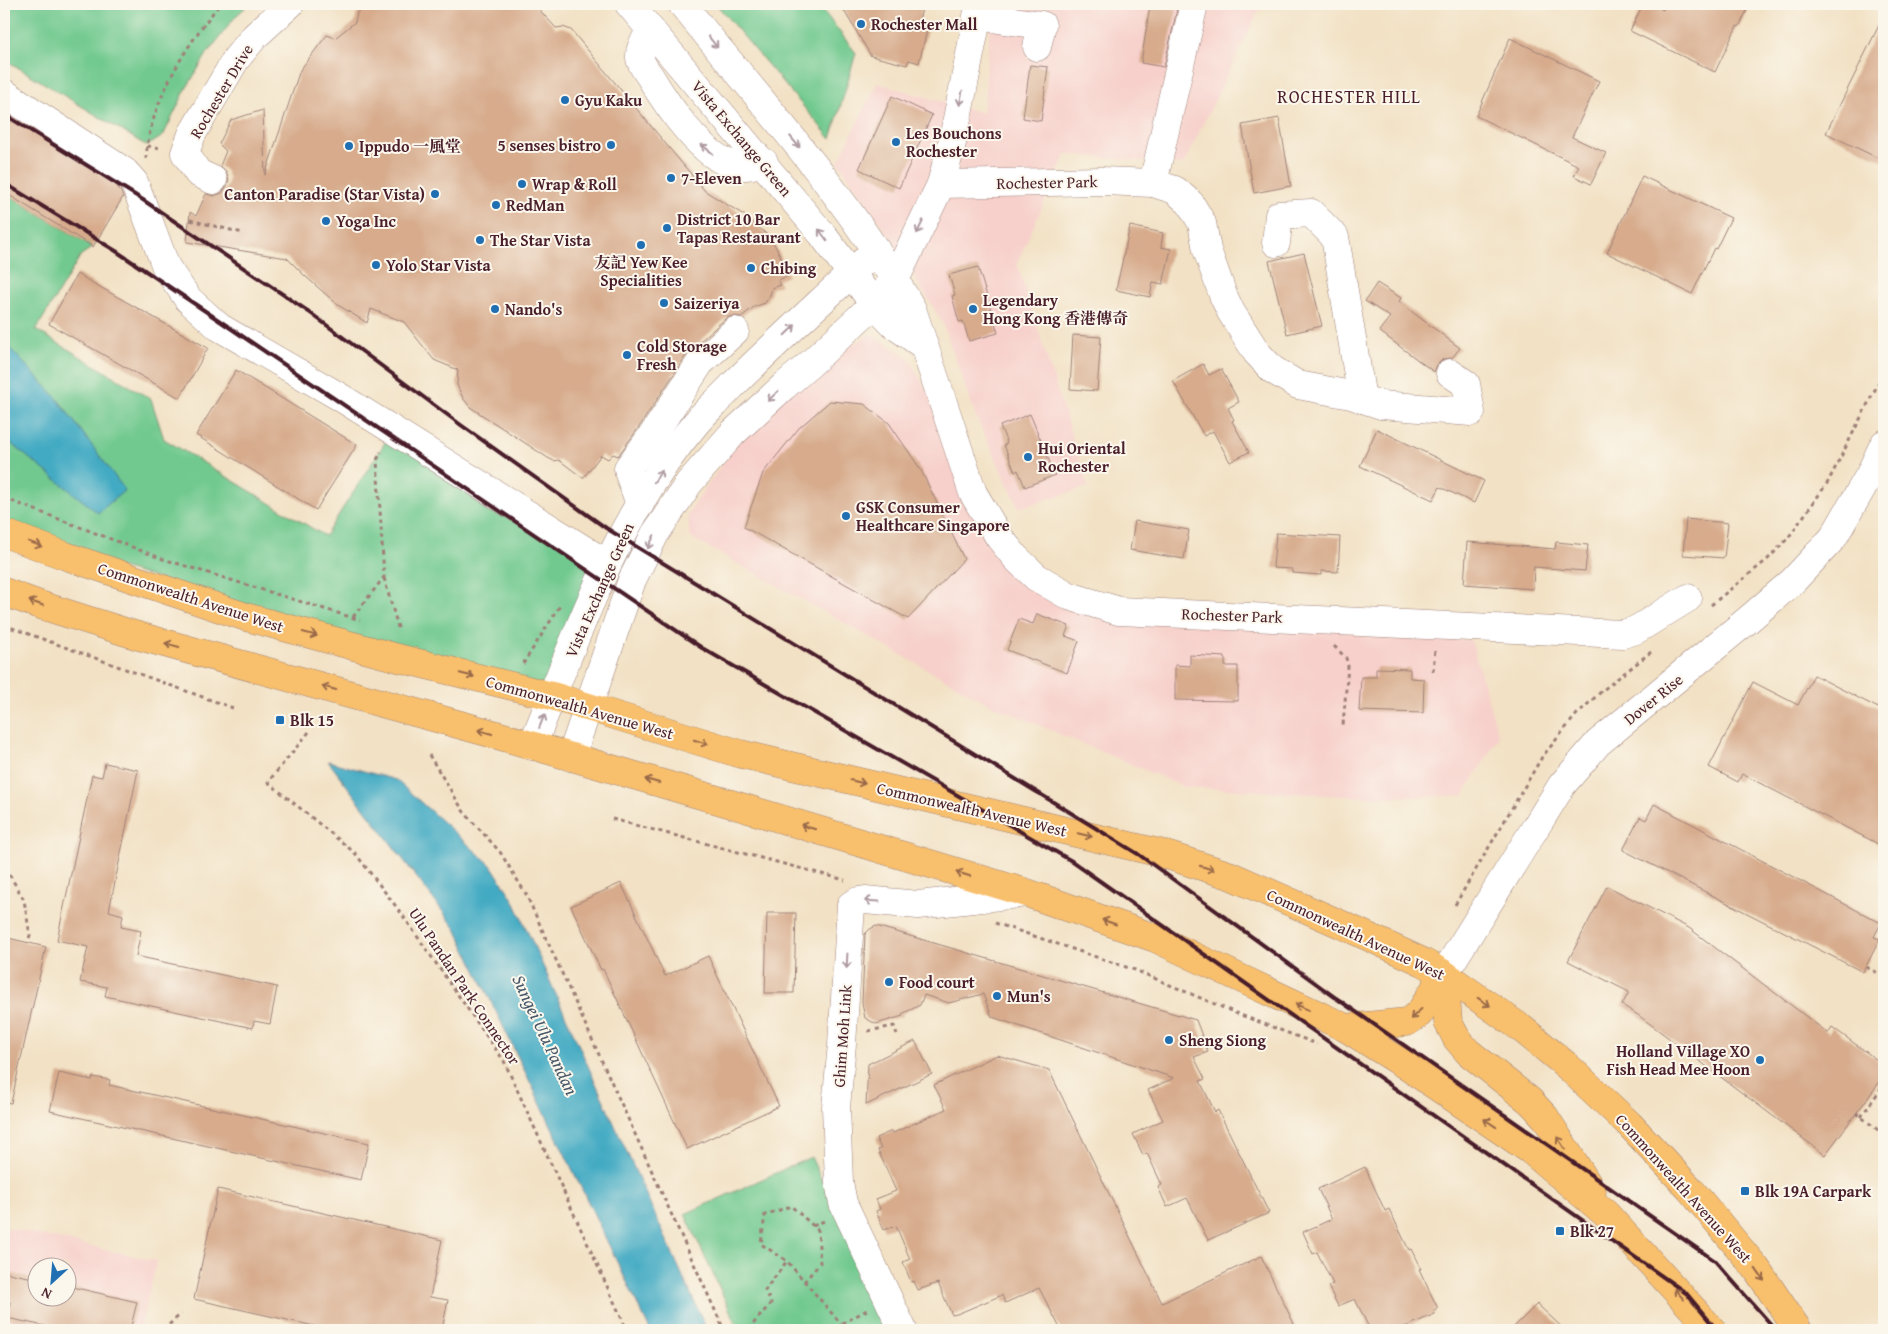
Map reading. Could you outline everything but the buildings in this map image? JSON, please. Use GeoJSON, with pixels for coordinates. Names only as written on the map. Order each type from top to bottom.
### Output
{"type":"FeatureCollection","features":[{"type":"Feature","properties":{"kind":"main road","name":"Commonwealth Avenue West"},"geometry":{"type":"LineString","coordinates":[[4,533],[246,617],[398,658],[552,696],[741,754],[1160,853],[1229,875],[1347,927],[1423,962],[1444,974],[1522,1028],[1566,1065],[1629,1124],[1690,1189],[1756,1268],[1798,1330]]}},
{"type":"Feature","properties":{"kind":"main road"},"geometry":{"type":"LineString","coordinates":[[4,592],[135,635],[571,757],[1027,893],[1155,938],[1346,1028],[1405,1065],[1530,1150],[1606,1214],[1712,1330]]}},
{"type":"Feature","properties":{"kind":"main road"},"geometry":{"type":"LineString","coordinates":[[1346,1028],[1407,1022],[1418,1014],[1444,974]]}},
{"type":"Feature","properties":{"kind":"main road"},"geometry":{"type":"LineString","coordinates":[[1444,974],[1448,1022],[1457,1039],[1468,1052],[1530,1101],[1545,1117],[1606,1214]]}},
{"type":"Feature","properties":{"kind":"street","name":"Rochester Drive"},"geometry":{"type":"LineString","coordinates":[[213,180],[198,173],[185,153],[192,134],[236,59],[255,36],[290,4]]}},
{"type":"Feature","properties":{"kind":"street","name":"Vista Exchange Green"},"geometry":{"type":"LineString","coordinates":[[629,4],[764,162],[822,234],[874,304]]}},
{"type":"Feature","properties":{"kind":"street"},"geometry":{"type":"LineString","coordinates":[[682,4],[803,151],[850,212],[895,280]]}},
{"type":"Feature","properties":{"kind":"street"},"geometry":{"type":"LineString","coordinates":[[1153,183],[1194,4]]}},
{"type":"Feature","properties":{"kind":"street"},"geometry":{"type":"LineString","coordinates":[[895,280],[941,184],[978,10],[1042,25]]}},
{"type":"Feature","properties":{"kind":"street"},"geometry":{"type":"LineString","coordinates":[[651,30],[640,47],[640,60],[665,103],[686,129],[706,149],[732,165],[748,166],[764,162]]}},
{"type":"Feature","properties":{"kind":"street"},"geometry":{"type":"LineString","coordinates":[[4,93],[125,172],[134,182],[140,195],[166,267],[188,299],[219,327],[393,430],[608,564]]}},
{"type":"Feature","properties":{"kind":"street","name":"Rochester Park"},"geometry":{"type":"LineString","coordinates":[[941,184],[1102,180],[1153,183],[1175,190],[1190,203],[1202,222],[1207,250],[1231,312],[1257,353],[1273,370],[1298,385],[1381,405],[1470,412],[1466,384],[1450,373]]}},
{"type":"Feature","properties":{"kind":"street"},"geometry":{"type":"LineString","coordinates":[[1276,243],[1279,215],[1311,213],[1335,237],[1362,399]]}},
{"type":"Feature","properties":{"kind":"street","name":"Vista Exchange Green"},"geometry":{"type":"LineString","coordinates":[[532,746],[608,564],[640,504],[668,460],[696,423],[751,367],[876,250]]}},
{"type":"Feature","properties":{"kind":"street","name":"Vista Exchange Green"},"geometry":{"type":"LineString","coordinates":[[571,757],[632,580],[655,534],[688,483],[733,433],[874,304],[895,280]]}},
{"type":"Feature","properties":{"kind":"street","name":"Rochester Park"},"geometry":{"type":"LineString","coordinates":[[895,280],[912,309],[973,494],[999,536],[1016,558],[1036,577],[1070,596],[1119,610],[1623,634],[1698,602]]}},
{"type":"Feature","properties":{"kind":"street"},"geometry":{"type":"LineString","coordinates":[[874,304],[893,324],[923,344]]}},
{"type":"Feature","properties":{"kind":"street"},"geometry":{"type":"LineString","coordinates":[[640,504],[628,468],[652,436],[700,363],[733,328],[751,367],[700,363]]}},
{"type":"Feature","properties":{"kind":"street","name":"Dover Rise"},"geometry":{"type":"LineString","coordinates":[[1444,974],[1562,785],[1598,743],[1749,619],[1792,581],[1833,538],[1870,474],[1884,444]]}},
{"type":"Feature","properties":{"kind":"street","name":"Ghim Moh Link"},"geometry":{"type":"LineString","coordinates":[[903,1330],[843,1203],[839,1182],[836,1107],[851,905],[854,902],[865,900],[918,905],[1027,893]]}},
{"type":"Feature","properties":{"kind":"path"},"geometry":{"type":"LineString","coordinates":[[147,146],[151,124],[168,85],[203,25],[220,4]]}},
{"type":"Feature","properties":{"kind":"path"},"geometry":{"type":"LineString","coordinates":[[190,220],[243,233]]}},
{"type":"Feature","properties":{"kind":"path"},"geometry":{"type":"LineString","coordinates":[[1698,602],[1768,559],[1788,538],[1828,482],[1884,372]]}},
{"type":"Feature","properties":{"kind":"path"},"geometry":{"type":"LineString","coordinates":[[393,430],[377,460],[384,577],[399,631]]}},
{"type":"Feature","properties":{"kind":"path"},"geometry":{"type":"LineString","coordinates":[[4,498],[163,559],[368,622]]}},
{"type":"Feature","properties":{"kind":"path"},"geometry":{"type":"LineString","coordinates":[[353,618],[384,577]]}},
{"type":"Feature","properties":{"kind":"path"},"geometry":{"type":"LineString","coordinates":[[522,666],[561,604]]}},
{"type":"Feature","properties":{"kind":"path"},"geometry":{"type":"LineString","coordinates":[[1300,618],[1342,652],[1346,658],[1348,666],[1343,725]]}},
{"type":"Feature","properties":{"kind":"path"},"geometry":{"type":"LineString","coordinates":[[4,625],[233,708]]}},
{"type":"Feature","properties":{"kind":"path"},"geometry":{"type":"LineString","coordinates":[[391,629],[408,634]]}},
{"type":"Feature","properties":{"kind":"path"},"geometry":{"type":"LineString","coordinates":[[1452,911],[1542,757],[1577,714],[1603,690],[1656,648]]}},
{"type":"Feature","properties":{"kind":"path","name":"Ulu Pandan Park Connector"},"geometry":{"type":"LineString","coordinates":[[309,732],[268,782],[355,853],[402,913],[504,1061],[626,1330]]}},
{"type":"Feature","properties":{"kind":"path"},"geometry":{"type":"LineString","coordinates":[[429,755],[464,812],[500,852],[526,894],[724,1330]]}},
{"type":"Feature","properties":{"kind":"path"},"geometry":{"type":"LineString","coordinates":[[612,819],[854,882]]}},
{"type":"Feature","properties":{"kind":"path"},"geometry":{"type":"LineString","coordinates":[[4,869],[8,872],[24,900],[30,935],[28,943]]}},
{"type":"Feature","properties":{"kind":"path"},"geometry":{"type":"LineString","coordinates":[[994,922],[1135,970],[1238,1014],[1318,1044]]}},
{"type":"Feature","properties":{"kind":"path"},"geometry":{"type":"LineString","coordinates":[[1866,967],[1884,976]]}},
{"type":"Feature","properties":{"kind":"path"},"geometry":{"type":"LineString","coordinates":[[1861,1116],[1884,1084]]}},
{"type":"Feature","properties":{"kind":"path"},"geometry":{"type":"LineString","coordinates":[[1856,1113],[1882,1132]]}},
{"type":"Feature","properties":{"kind":"path"},"geometry":{"type":"LineString","coordinates":[[804,1282],[820,1263],[818,1230],[791,1206],[765,1215],[761,1244],[787,1261],[804,1282],[841,1324],[844,1330]]}},
{"type":"Feature","properties":{"kind":"path"},"geometry":{"type":"LineString","coordinates":[[4,1220],[7,1208]]}},
{"type":"Feature","properties":{"kind":"path"},"geometry":{"type":"LineString","coordinates":[[748,1330],[770,1303],[764,1290],[787,1261]]}},
{"type":"Feature","properties":{"kind":"path"},"geometry":{"type":"LineString","coordinates":[[841,1324],[870,1308],[874,1316]]}},
{"type":"Feature","properties":{"kind":"path"},"geometry":{"type":"LineString","coordinates":[[163,1330],[181,1314]]}},
{"type":"Feature","properties":{"kind":"shaded area"},"geometry":{"type":"Polygon","coordinates":[[[996,4],[1262,4],[1183,165],[1066,154],[1017,263],[1088,487],[1019,508],[976,417],[942,322],[898,250],[838,162],[877,83],[983,113],[990,27],[996,4]]]}},
{"type":"Feature","properties":{"kind":"shaded area"},"geometry":{"type":"Polygon","coordinates":[[[871,334],[907,356],[930,396],[990,535],[1110,611],[1471,640],[1499,737],[1463,796],[1364,797],[1185,787],[991,705],[690,537],[687,515],[747,428],[810,369],[871,334]]]}},
{"type":"Feature","properties":{"kind":"shaded area"},"geometry":{"type":"Polygon","coordinates":[[[4,1227],[157,1261],[140,1330],[4,1330],[4,1227]]]}},
{"type":"Feature","properties":{"kind":"green space"},"geometry":{"type":"Polygon","coordinates":[[[4,4],[249,4],[235,17],[207,54],[186,89],[163,136],[147,146],[4,59],[4,4]]]}},
{"type":"Feature","properties":{"kind":"green space"},"geometry":{"type":"Polygon","coordinates":[[[716,4],[818,4],[856,53],[831,139],[716,4]]]}},
{"type":"Feature","properties":{"kind":"green space"},"geometry":{"type":"Polygon","coordinates":[[[4,192],[93,247],[81,255],[36,330],[151,399],[164,439],[325,536],[393,430],[607,564],[552,696],[4,533],[4,192]]]}},
{"type":"Feature","properties":{"kind":"green space"},"geometry":{"type":"Polygon","coordinates":[[[811,1157],[891,1330],[739,1330],[685,1214],[811,1157]]]}},
{"type":"Feature","properties":{"kind":"water"},"geometry":{"type":"Polygon","coordinates":[[[4,342],[56,397],[125,490],[98,513],[4,438],[4,342]]]}},
{"type":"Feature","properties":{"kind":"water","name":"Sungei Ulu Pandan"},"geometry":{"type":"Polygon","coordinates":[[[328,761],[396,780],[491,865],[513,899],[707,1330],[650,1330],[456,929],[328,761]]]}},
{"type":"Feature","properties":{"kind":"railway"},"geometry":{"type":"LineString","coordinates":[[4,114],[143,200],[309,312],[461,425],[606,528],[1138,854],[1336,998],[1715,1261],[1776,1330]]}},
{"type":"Feature","properties":{"kind":"railway"},"geometry":{"type":"LineString","coordinates":[[4,183],[116,251],[702,648],[1070,860],[1686,1293],[1717,1330]]}},
{"type":"Feature","properties":{"kind":"place","name":"Rochester Mall"},"geometry":{"type":"Point","coordinates":[861,24]}},
{"type":"Feature","properties":{"kind":"place","name":"Gyu Kaku"},"geometry":{"type":"Point","coordinates":[565,100]}},
{"type":"Feature","properties":{"kind":"place","name":"Les Bouchons Rochester"},"geometry":{"type":"Point","coordinates":[896,142]}},
{"type":"Feature","properties":{"kind":"place","name":"5 senses bistro"},"geometry":{"type":"Point","coordinates":[611,145]}},
{"type":"Feature","properties":{"kind":"place","name":"Ippudo 一風堂"},"geometry":{"type":"Point","coordinates":[349,146]}},
{"type":"Feature","properties":{"kind":"place","name":"7-Eleven"},"geometry":{"type":"Point","coordinates":[671,178]}},
{"type":"Feature","properties":{"kind":"place","name":"Wrap & Roll"},"geometry":{"type":"Point","coordinates":[522,184]}},
{"type":"Feature","properties":{"kind":"place","name":"Canton Paradise (Star Vista)"},"geometry":{"type":"Point","coordinates":[435,194]}},
{"type":"Feature","properties":{"kind":"place","name":"RedMan"},"geometry":{"type":"Point","coordinates":[496,205]}},
{"type":"Feature","properties":{"kind":"place","name":"Yoga Inc"},"geometry":{"type":"Point","coordinates":[326,221]}},
{"type":"Feature","properties":{"kind":"place","name":"District 10 Bar Tapas Restaurant"},"geometry":{"type":"Point","coordinates":[667,228]}},
{"type":"Feature","properties":{"kind":"place","name":"The Star Vista"},"geometry":{"type":"Point","coordinates":[480,240]}},
{"type":"Feature","properties":{"kind":"place","name":"友記 Yew Kee Specialities"},"geometry":{"type":"Point","coordinates":[641,245]}},
{"type":"Feature","properties":{"kind":"place","name":"Yolo Star Vista"},"geometry":{"type":"Point","coordinates":[376,265]}},
{"type":"Feature","properties":{"kind":"place","name":"Chibing"},"geometry":{"type":"Point","coordinates":[751,268]}},
{"type":"Feature","properties":{"kind":"place","name":"Saizeriya"},"geometry":{"type":"Point","coordinates":[664,303]}},
{"type":"Feature","properties":{"kind":"place","name":"Nando's"},"geometry":{"type":"Point","coordinates":[495,309]}},
{"type":"Feature","properties":{"kind":"place","name":"Legendary Hong Kong 香港傳奇"},"geometry":{"type":"Point","coordinates":[973,309]}},
{"type":"Feature","properties":{"kind":"place","name":"Cold Storage Fresh"},"geometry":{"type":"Point","coordinates":[627,355]}},
{"type":"Feature","properties":{"kind":"place","name":"Hui Oriental Rochester"},"geometry":{"type":"Point","coordinates":[1028,457]}},
{"type":"Feature","properties":{"kind":"place","name":"GSK Consumer Healthcare Singapore"},"geometry":{"type":"Point","coordinates":[846,516]}},
{"type":"Feature","properties":{"kind":"place","name":"Blk 15"},"geometry":{"type":"Point","coordinates":[280,720]}},
{"type":"Feature","properties":{"kind":"place","name":"Food court"},"geometry":{"type":"Point","coordinates":[889,982]}},
{"type":"Feature","properties":{"kind":"place","name":"Mun's"},"geometry":{"type":"Point","coordinates":[997,996]}},
{"type":"Feature","properties":{"kind":"place","name":"Sheng Siong"},"geometry":{"type":"Point","coordinates":[1169,1040]}},
{"type":"Feature","properties":{"kind":"place","name":"Holland Village XO Fish Head Mee Hoon"},"geometry":{"type":"Point","coordinates":[1760,1060]}},
{"type":"Feature","properties":{"kind":"place","name":"Blk 19A Carpark"},"geometry":{"type":"Point","coordinates":[1745,1191]}},
{"type":"Feature","properties":{"kind":"place","name":"Blk 27"},"geometry":{"type":"Point","coordinates":[1560,1231]}},
{"type":"Feature","properties":{"kind":"district","name":"ROCHESTER HILL"},"geometry":{"type":"Point","coordinates":[1349,97]}}]}
